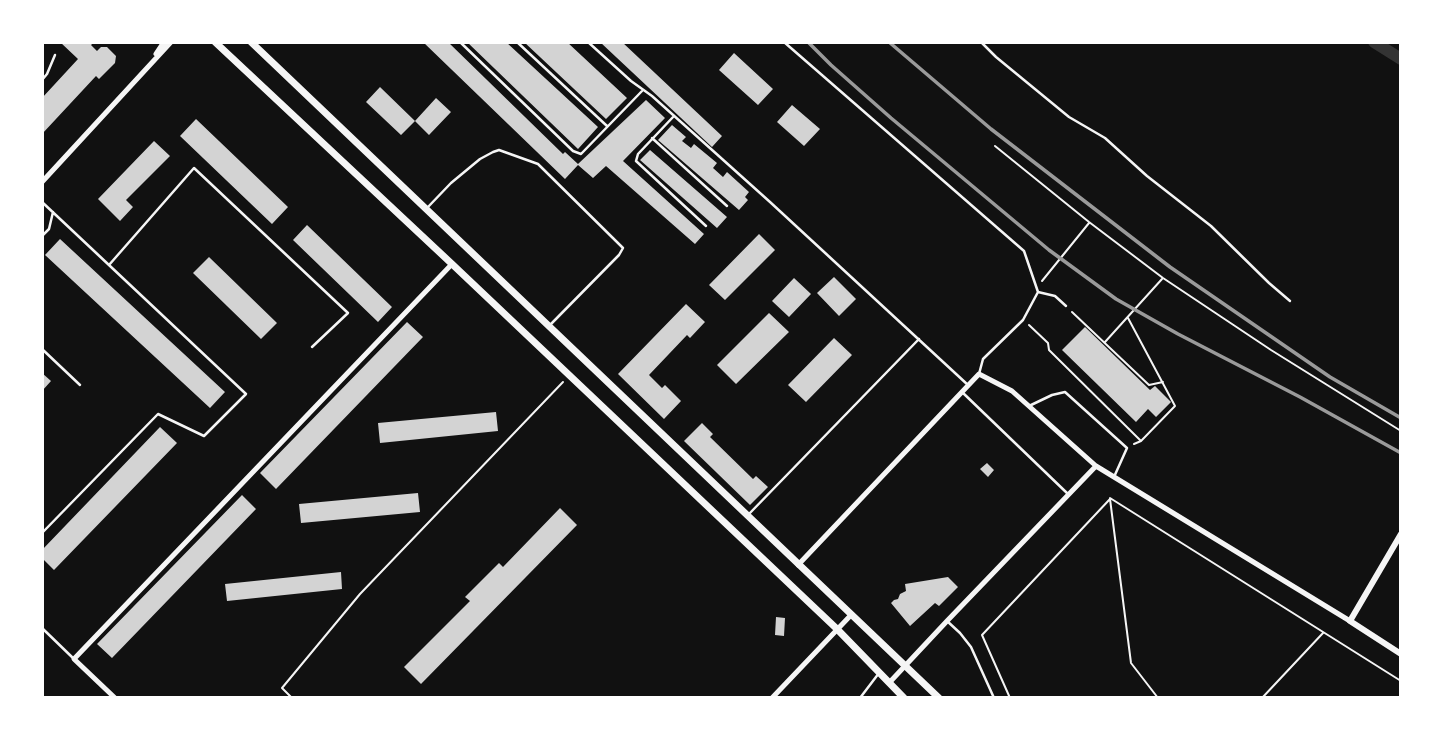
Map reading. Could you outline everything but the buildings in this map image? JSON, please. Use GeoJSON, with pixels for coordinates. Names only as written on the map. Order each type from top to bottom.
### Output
{"type":"FeatureCollection","features":[{"type":"Feature","properties":{"kind":"main road"},"geometry":{"type":"LineString","coordinates":[[215,42],[837,629],[904,698]]}},
{"type":"Feature","properties":{"kind":"main road"},"geometry":{"type":"LineString","coordinates":[[251,42],[939,698]]}},
{"type":"Feature","properties":{"kind":"street"},"geometry":{"type":"LineString","coordinates":[[150,64],[164,42]]}},
{"type":"Feature","properties":{"kind":"street"},"geometry":{"type":"LineString","coordinates":[[42,181],[172,42]]}},
{"type":"Feature","properties":{"kind":"street"},"geometry":{"type":"LineString","coordinates":[[115,698],[74,659],[452,264]]}},
{"type":"Feature","properties":{"kind":"street"},"geometry":{"type":"LineString","coordinates":[[797,565],[979,374],[1012,391],[1096,466],[1401,654]]}},
{"type":"Feature","properties":{"kind":"street"},"geometry":{"type":"LineString","coordinates":[[889,683],[1096,466]]}},
{"type":"Feature","properties":{"kind":"street"},"geometry":{"type":"LineString","coordinates":[[1350,621],[1401,534]]}},
{"type":"Feature","properties":{"kind":"street"},"geometry":{"type":"LineString","coordinates":[[772,698],[851,615]]}},
{"type":"Feature","properties":{"kind":"lane"},"geometry":{"type":"LineString","coordinates":[[460,42],[580,154],[643,90]]}},
{"type":"Feature","properties":{"kind":"lane"},"geometry":{"type":"LineString","coordinates":[[517,42],[607,127]]}},
{"type":"Feature","properties":{"kind":"lane"},"geometry":{"type":"LineString","coordinates":[[588,42],[770,202],[968,385]]}},
{"type":"Feature","properties":{"kind":"lane"},"geometry":{"type":"LineString","coordinates":[[784,42],[1024,251],[1038,292],[1023,320],[983,359],[979,374]]}},
{"type":"Feature","properties":{"kind":"lane"},"geometry":{"type":"LineString","coordinates":[[981,42],[1069,117],[1105,138],[1147,176],[1211,226],[1290,301]]}},
{"type":"Feature","properties":{"kind":"lane"},"geometry":{"type":"LineString","coordinates":[[42,80],[55,55]]}},
{"type":"Feature","properties":{"kind":"lane"},"geometry":{"type":"LineString","coordinates":[[674,116],[638,153],[636,161],[706,226]]}},
{"type":"Feature","properties":{"kind":"lane"},"geometry":{"type":"LineString","coordinates":[[652,138],[727,206]]}},
{"type":"Feature","properties":{"kind":"lane"},"geometry":{"type":"LineString","coordinates":[[426,209],[470,167],[492,152],[499,150],[538,164],[622,248],[619,256],[549,327]]}},
{"type":"Feature","properties":{"kind":"lane"},"geometry":{"type":"LineString","coordinates":[[109,265],[194,169],[348,313],[312,347]]}},
{"type":"Feature","properties":{"kind":"lane"},"geometry":{"type":"LineString","coordinates":[[42,202],[246,394],[204,436],[158,414],[42,533]]}},
{"type":"Feature","properties":{"kind":"lane"},"geometry":{"type":"LineString","coordinates":[[42,236],[49,229],[53,212]]}},
{"type":"Feature","properties":{"kind":"lane"},"geometry":{"type":"LineString","coordinates":[[1038,292],[1055,296],[1066,306]]}},
{"type":"Feature","properties":{"kind":"lane"},"geometry":{"type":"LineString","coordinates":[[747,516],[919,339]]}},
{"type":"Feature","properties":{"kind":"lane"},"geometry":{"type":"LineString","coordinates":[[42,349],[80,385]]}},
{"type":"Feature","properties":{"kind":"lane"},"geometry":{"type":"LineString","coordinates":[[962,392],[1069,495]]}},
{"type":"Feature","properties":{"kind":"lane"},"geometry":{"type":"LineString","coordinates":[[1029,406],[1065,392],[1127,448],[1114,477]]}},
{"type":"Feature","properties":{"kind":"lane"},"geometry":{"type":"LineString","coordinates":[[947,621],[971,647],[994,698]]}},
{"type":"Feature","properties":{"kind":"lane"},"geometry":{"type":"LineString","coordinates":[[42,628],[74,659]]}},
{"type":"Feature","properties":{"kind":"lane"},"geometry":{"type":"LineString","coordinates":[[860,698],[879,673]]}},
{"type":"Feature","properties":{"kind":"path"},"geometry":{"type":"LineString","coordinates":[[995,146],[1163,278],[1271,350],[1401,431]]}},
{"type":"Feature","properties":{"kind":"path"},"geometry":{"type":"LineString","coordinates":[[1042,280],[1090,222]]}},
{"type":"Feature","properties":{"kind":"path"},"geometry":{"type":"LineString","coordinates":[[1105,342],[1163,278]]}},
{"type":"Feature","properties":{"kind":"path"},"geometry":{"type":"LineString","coordinates":[[1066,306],[1149,385],[1163,382]]}},
{"type":"Feature","properties":{"kind":"path"},"geometry":{"type":"LineString","coordinates":[[1127,448],[1141,441],[1175,406],[1129,318]]}},
{"type":"Feature","properties":{"kind":"path"},"geometry":{"type":"LineString","coordinates":[[1023,320],[1048,343],[1049,350],[1141,441]]}},
{"type":"Feature","properties":{"kind":"path"},"geometry":{"type":"LineString","coordinates":[[292,698],[282,688],[360,594],[569,376]]}},
{"type":"Feature","properties":{"kind":"path"},"geometry":{"type":"LineString","coordinates":[[1110,498],[1401,681]]}},
{"type":"Feature","properties":{"kind":"path"},"geometry":{"type":"LineString","coordinates":[[1010,698],[982,635],[1110,498]]}},
{"type":"Feature","properties":{"kind":"path"},"geometry":{"type":"LineString","coordinates":[[1110,498],[1131,663],[1158,698]]}},
{"type":"Feature","properties":{"kind":"path"},"geometry":{"type":"LineString","coordinates":[[1262,698],[1324,633]]}},
{"type":"Feature","properties":{"kind":"waterway"},"geometry":{"type":"LineString","coordinates":[[1374,42],[1401,59]]}},
{"type":"Feature","properties":{"kind":"railway"},"geometry":{"type":"LineString","coordinates":[[808,42],[891,118],[1049,250],[1116,299],[1401,453]]}},
{"type":"Feature","properties":{"kind":"railway"},"geometry":{"type":"LineString","coordinates":[[889,42],[991,129],[1170,267],[1330,377],[1401,418]]}}]}
